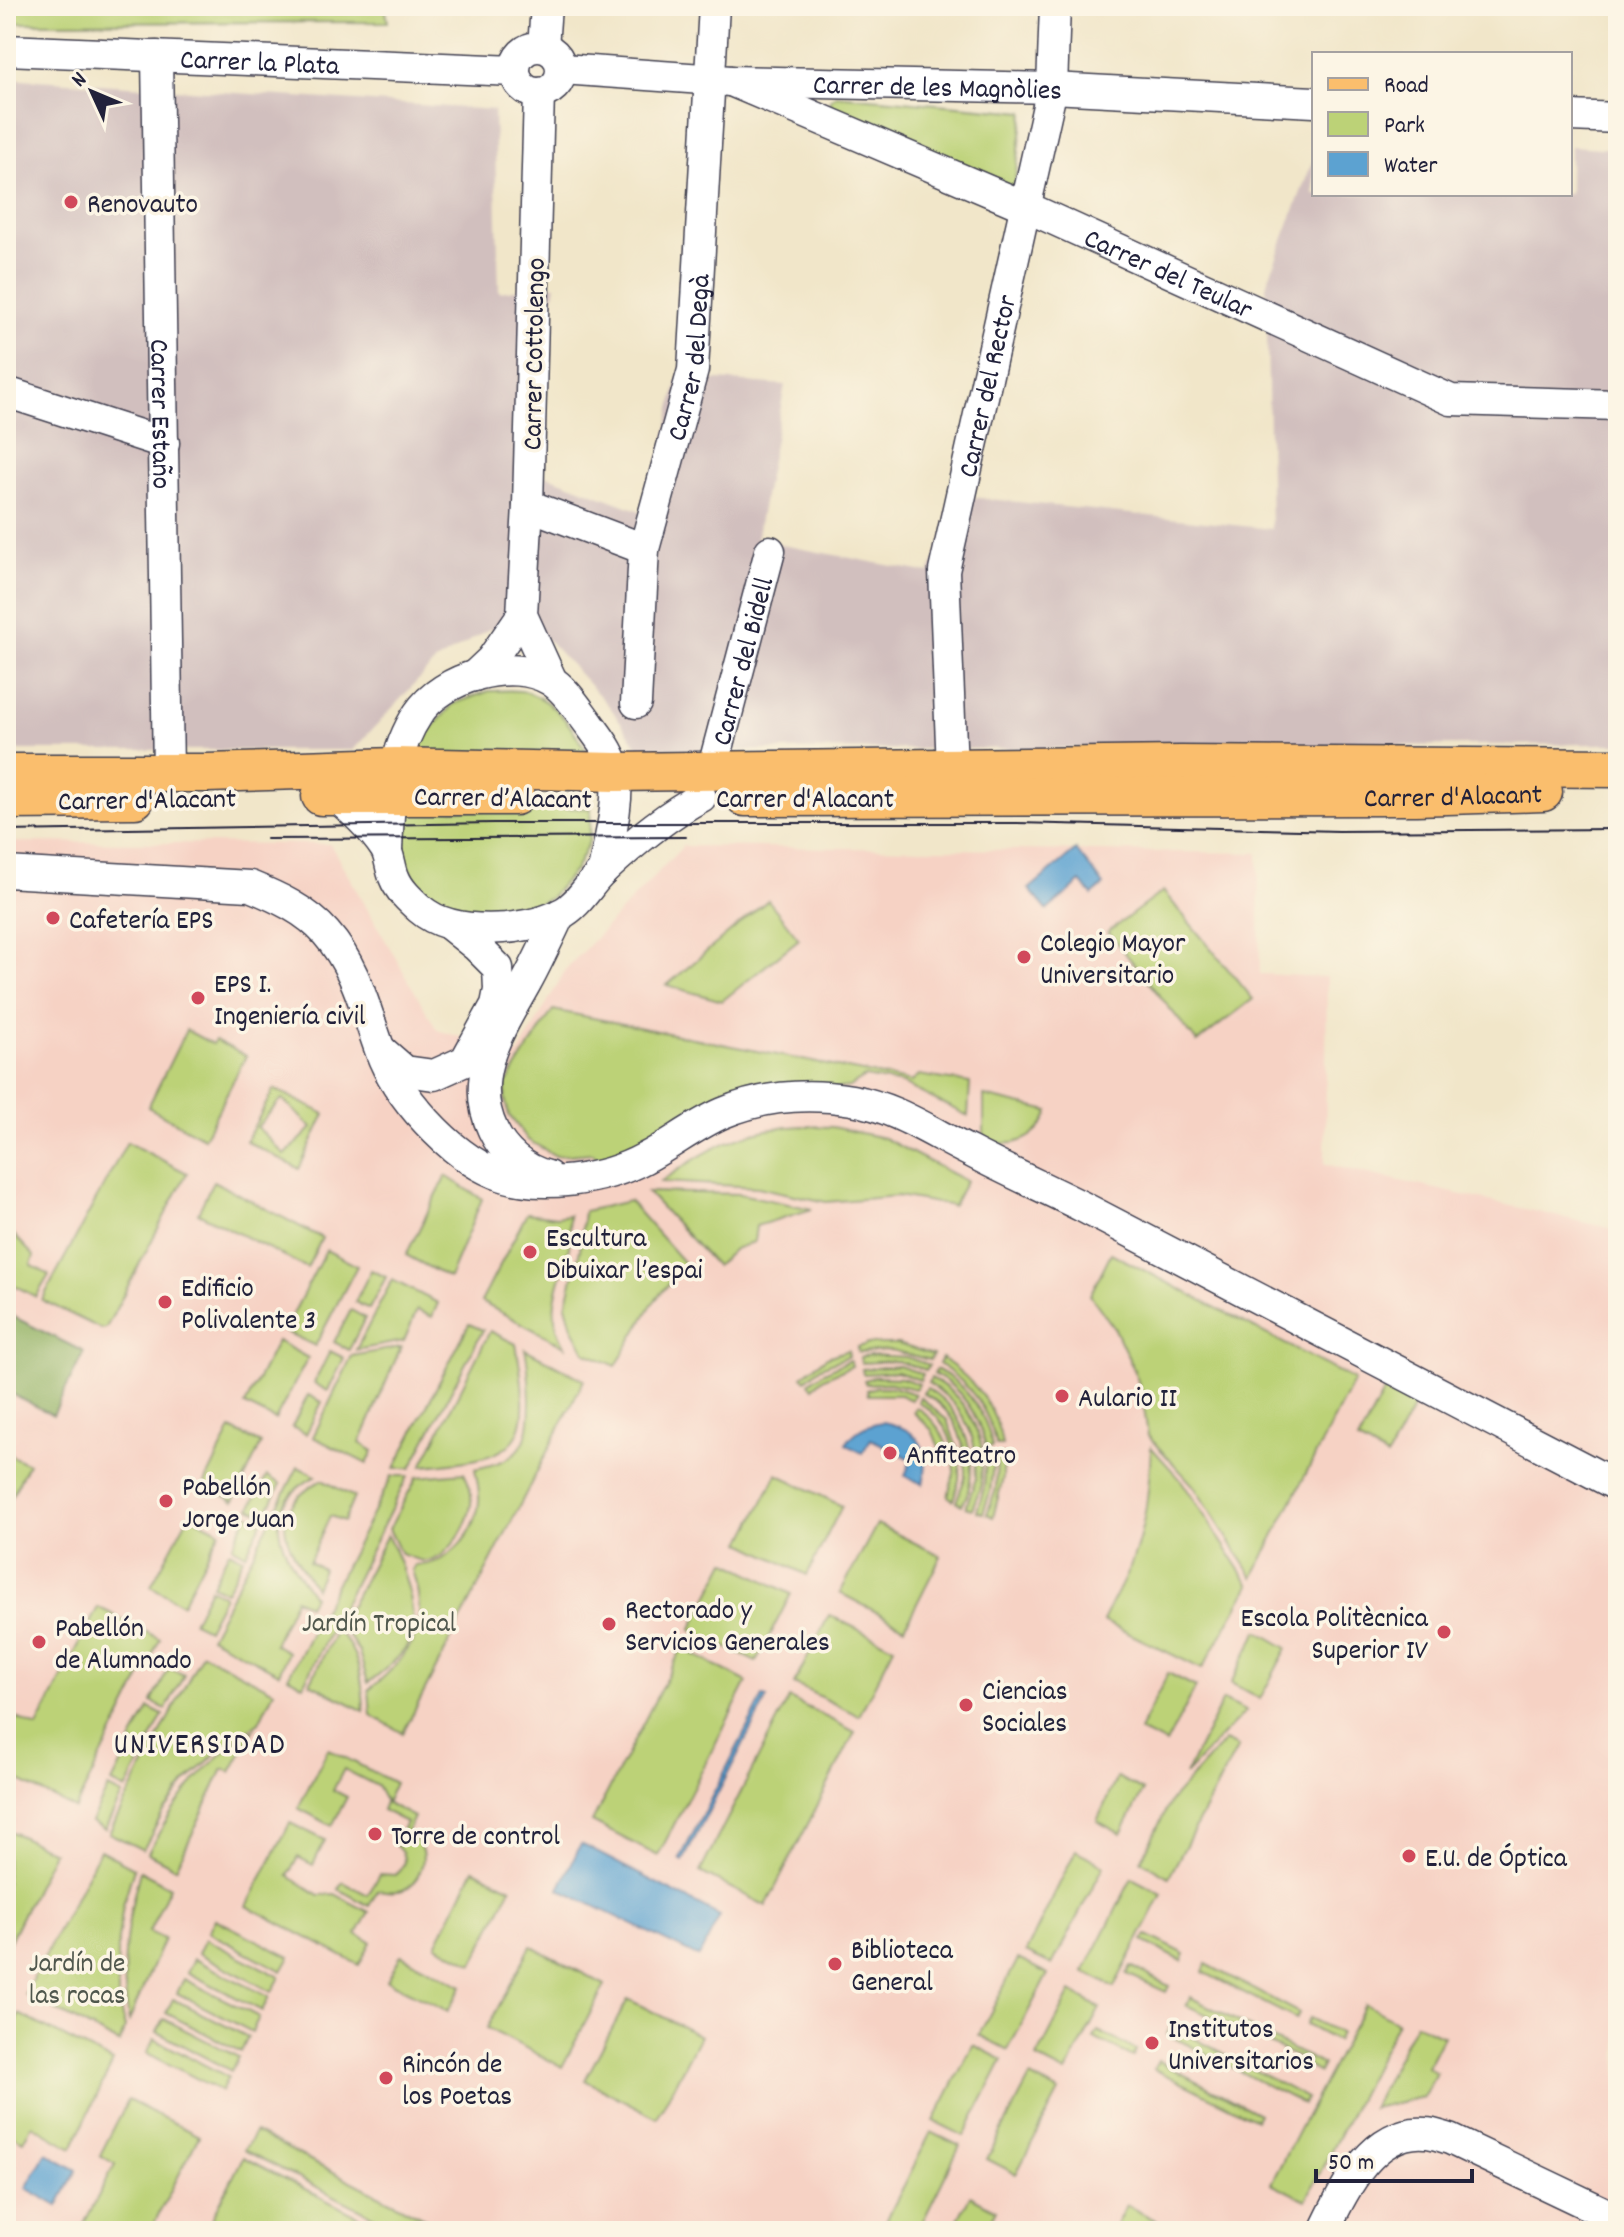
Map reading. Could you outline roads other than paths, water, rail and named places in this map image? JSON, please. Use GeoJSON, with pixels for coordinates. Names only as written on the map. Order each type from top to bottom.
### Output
{"type":"FeatureCollection","features":[{"type":"Feature","properties":{"kind":"main road","name":"Carrer d'Alacant"},"geometry":{"type":"LineString","coordinates":[[706,784],[952,769],[1181,765],[1618,768]]}},
{"type":"Feature","properties":{"kind":"main road","name":"Carrer d'Alacant"},"geometry":{"type":"LineString","coordinates":[[6,773],[168,772],[338,782]]}},
{"type":"Feature","properties":{"kind":"main road","name":"Carrer d'Alacant"},"geometry":{"type":"LineString","coordinates":[[393,781],[1416,796],[1618,789]]}},
{"type":"Feature","properties":{"kind":"main road","name":"Carrer d’Alacant"},"geometry":{"type":"LineString","coordinates":[[338,782],[393,781]]}},
{"type":"Feature","properties":{"kind":"main road","name":"Carrer d'Alacant"},"geometry":{"type":"LineString","coordinates":[[6,800],[338,782]]}},
{"type":"Feature","properties":{"kind":"street"},"geometry":{"type":"LineString","coordinates":[[546,6],[558,83],[539,93],[525,89],[516,78],[515,64],[523,52],[536,46],[552,58]]}},
{"type":"Feature","properties":{"kind":"street","name":"Carrer del Degà"},"geometry":{"type":"LineString","coordinates":[[636,703],[644,549],[693,370],[722,79],[714,6]]}},
{"type":"Feature","properties":{"kind":"street","name":"Carrer del Rector"},"geometry":{"type":"LineString","coordinates":[[952,769],[944,571],[1052,88],[1055,6]]}},
{"type":"Feature","properties":{"kind":"street","name":"Carrer la Plata"},"geometry":{"type":"LineString","coordinates":[[6,50],[515,71]]}},
{"type":"Feature","properties":{"kind":"street","name":"Carrer Estaño"},"geometry":{"type":"LineString","coordinates":[[157,56],[168,772]]}},
{"type":"Feature","properties":{"kind":"street","name":"Carrer de les Magnòlies"},"geometry":{"type":"LineString","coordinates":[[552,58],[722,79],[1052,88],[1312,102]]}},
{"type":"Feature","properties":{"kind":"street","name":"Carrer del Teular"},"geometry":{"type":"LineString","coordinates":[[722,79],[1024,206],[1451,400],[1618,405]]}},
{"type":"Feature","properties":{"kind":"street","name":"Carrer Cottolengo"},"geometry":{"type":"LineString","coordinates":[[522,615],[528,505],[539,93]]}},
{"type":"Feature","properties":{"kind":"street"},"geometry":{"type":"LineString","coordinates":[[1572,116],[1618,118]]}},
{"type":"Feature","properties":{"kind":"street"},"geometry":{"type":"LineString","coordinates":[[6,392],[164,443]]}},
{"type":"Feature","properties":{"kind":"street"},"geometry":{"type":"LineString","coordinates":[[528,505],[644,549]]}},
{"type":"Feature","properties":{"kind":"street","name":"Carrer del Bidell"},"geometry":{"type":"LineString","coordinates":[[706,784],[770,551]]}},
{"type":"Feature","properties":{"kind":"street"},"geometry":{"type":"LineString","coordinates":[[474,676],[491,660],[522,615]]}},
{"type":"Feature","properties":{"kind":"street"},"geometry":{"type":"LineString","coordinates":[[522,615],[552,681]]}},
{"type":"Feature","properties":{"kind":"street","name":"Carrer d’Alacant"},"geometry":{"type":"LineString","coordinates":[[387,850],[393,781],[418,713],[447,688],[492,670],[513,670],[534,673],[552,681],[605,745],[616,784],[603,871]]}},
{"type":"Feature","properties":{"kind":"street"},"geometry":{"type":"LineString","coordinates":[[338,782],[418,713]]}},
{"type":"Feature","properties":{"kind":"street","name":"Carrer d'Alacant"},"geometry":{"type":"LineString","coordinates":[[338,782],[358,815],[387,850],[394,878],[406,895],[424,913],[451,926],[481,928],[521,926],[560,914],[572,906],[603,871],[706,784]]}},
{"type":"Feature","properties":{"kind":"street"},"geometry":{"type":"LineString","coordinates":[[6,872],[250,886],[275,896],[324,930],[343,956],[368,1009],[389,1071],[415,1107],[448,1142],[472,1161],[495,1173],[524,1181],[565,1181],[617,1171],[724,1113],[758,1101],[812,1095],[856,1100],[892,1111],[1192,1263],[1618,1486]]}},
{"type":"Feature","properties":{"kind":"street"},"geometry":{"type":"LineString","coordinates":[[560,914],[503,1022],[488,1059],[483,1090],[485,1114],[498,1142],[538,1174],[565,1181]]}},
{"type":"Feature","properties":{"kind":"street"},"geometry":{"type":"LineString","coordinates":[[380,1050],[405,1071],[434,1075],[465,1061],[472,1051],[496,1005],[498,968],[451,926]]}},
{"type":"Feature","properties":{"kind":"street"},"geometry":{"type":"LineString","coordinates":[[1324,2231],[1357,2170],[1372,2155],[1388,2143],[1425,2132],[1450,2139],[1618,2219]]}},
{"type":"Feature","properties":{"kind":"water"},"geometry":{"type":"Polygon","coordinates":[[[1076,850],[1104,885],[1092,895],[1081,882],[1047,910],[1029,889],[1076,850]]]}},
{"type":"Feature","properties":{"kind":"water"},"geometry":{"type":"Polygon","coordinates":[[[882,1422],[905,1429],[919,1442],[925,1460],[923,1484],[905,1476],[911,1459],[871,1439],[862,1453],[846,1444],[861,1429],[882,1422]]]}},
{"type":"Feature","properties":{"kind":"water"},"geometry":{"type":"Polygon","coordinates":[[[763,1697],[767,1698],[683,1861],[680,1859],[763,1697]]]}},
{"type":"Feature","properties":{"kind":"water"},"geometry":{"type":"Polygon","coordinates":[[[581,1844],[720,1916],[699,1957],[559,1889],[581,1844]]]}},
{"type":"Feature","properties":{"kind":"water"},"geometry":{"type":"Polygon","coordinates":[[[46,2153],[77,2170],[58,2206],[26,2188],[46,2153]]]}},
{"type":"Feature","properties":{"kind":"tram line"},"geometry":{"type":"LineString","coordinates":[[6,831],[493,823],[1017,823],[1339,831],[1618,829]]}},
{"type":"Feature","properties":{"kind":"tram line"},"geometry":{"type":"LineString","coordinates":[[266,839],[686,837]]}},
{"type":"Feature","properties":{"kind":"place","name":"Renovauto"},"geometry":{"type":"Point","coordinates":[71,202]}},
{"type":"Feature","properties":{"kind":"place","name":"Cafetería EPS"},"geometry":{"type":"Point","coordinates":[53,918]}},
{"type":"Feature","properties":{"kind":"place","name":"Colegio Mayor Universitario"},"geometry":{"type":"Point","coordinates":[1024,957]}},
{"type":"Feature","properties":{"kind":"place","name":"EPS I. Ingeniería civil"},"geometry":{"type":"Point","coordinates":[198,998]}},
{"type":"Feature","properties":{"kind":"place","name":"Escultura Dibuixar l’espai"},"geometry":{"type":"Point","coordinates":[530,1252]}},
{"type":"Feature","properties":{"kind":"place","name":"Edificio Polivalente 3"},"geometry":{"type":"Point","coordinates":[165,1302]}},
{"type":"Feature","properties":{"kind":"place","name":"Aulario II"},"geometry":{"type":"Point","coordinates":[1062,1396]}},
{"type":"Feature","properties":{"kind":"place","name":"Anfiteatro"},"geometry":{"type":"Point","coordinates":[890,1453]}},
{"type":"Feature","properties":{"kind":"place","name":"Pabellón Jorge Juan"},"geometry":{"type":"Point","coordinates":[166,1501]}},
{"type":"Feature","properties":{"kind":"place","name":"Rectorado y Servicios Generales"},"geometry":{"type":"Point","coordinates":[609,1624]}},
{"type":"Feature","properties":{"kind":"place","name":"Escola Politècnica Superior IV"},"geometry":{"type":"Point","coordinates":[1444,1632]}},
{"type":"Feature","properties":{"kind":"place","name":"Pabellón de Alumnado"},"geometry":{"type":"Point","coordinates":[39,1642]}},
{"type":"Feature","properties":{"kind":"place","name":"Ciencias Sociales"},"geometry":{"type":"Point","coordinates":[966,1705]}},
{"type":"Feature","properties":{"kind":"place","name":"Torre de control"},"geometry":{"type":"Point","coordinates":[375,1834]}},
{"type":"Feature","properties":{"kind":"place","name":"E.U. de Óptica"},"geometry":{"type":"Point","coordinates":[1409,1856]}},
{"type":"Feature","properties":{"kind":"place","name":"Biblioteca General"},"geometry":{"type":"Point","coordinates":[835,1964]}},
{"type":"Feature","properties":{"kind":"place","name":"Institutos Universitarios"},"geometry":{"type":"Point","coordinates":[1152,2043]}},
{"type":"Feature","properties":{"kind":"place","name":"Rincón de los Poetas"},"geometry":{"type":"Point","coordinates":[386,2078]}},
{"type":"Feature","properties":{"kind":"district","name":"UNIVERSIDAD"},"geometry":{"type":"Point","coordinates":[200,1743]}},
{"type":"Feature","properties":{"kind":"park label","name":"Jardín Tropical"},"geometry":{"type":"Point","coordinates":[379,1621]}},
{"type":"Feature","properties":{"kind":"park label","name":"Jardín de las rocas"},"geometry":{"type":"Point","coordinates":[77,1977]}}]}
